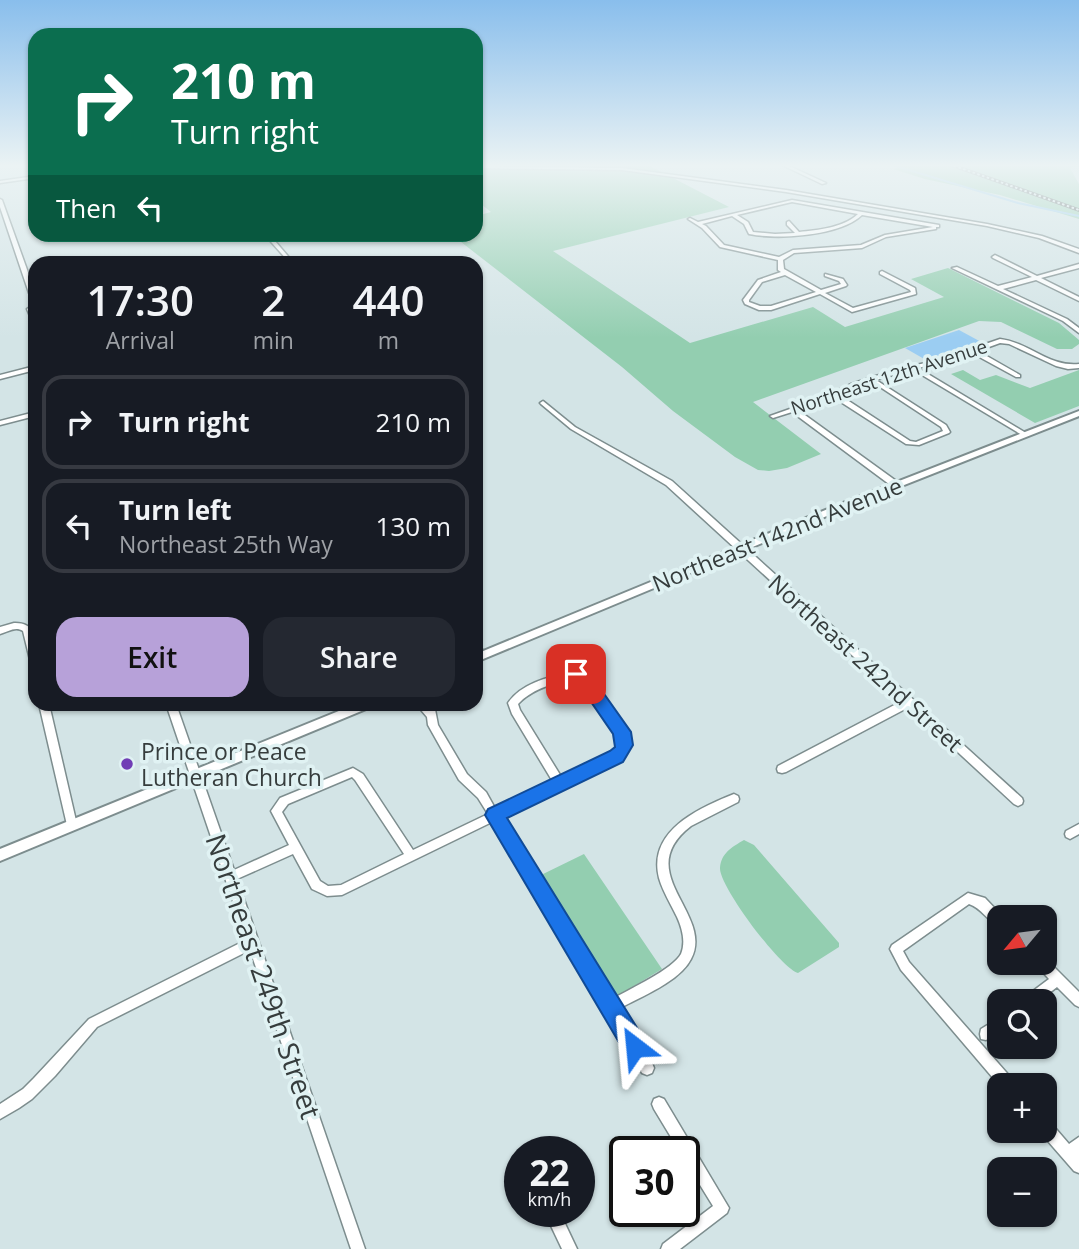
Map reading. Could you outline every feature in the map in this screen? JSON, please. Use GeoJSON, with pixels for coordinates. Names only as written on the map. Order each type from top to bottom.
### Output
{"type":"FeatureCollection","features":[{"type":"Feature","properties":{"kind":"main road","name":"Northeast 142nd Avenue"},"geometry":{"type":"LineString","coordinates":[[483,651],[1079,413]]}},
{"type":"Feature","properties":{"kind":"main road"},"geometry":{"type":"LineString","coordinates":[[0,855],[350,711]]}},
{"type":"Feature","properties":{"kind":"street"},"geometry":{"type":"LineString","coordinates":[[8,222],[28,281]]}},
{"type":"Feature","properties":{"kind":"street"},"geometry":{"type":"LineString","coordinates":[[746,222],[748,230],[764,236],[842,226],[851,222]]}},
{"type":"Feature","properties":{"kind":"street"},"geometry":{"type":"LineString","coordinates":[[789,222],[797,232]]}},
{"type":"Feature","properties":{"kind":"street"},"geometry":{"type":"LineString","coordinates":[[915,222],[937,226]]}},
{"type":"Feature","properties":{"kind":"street"},"geometry":{"type":"LineString","coordinates":[[698,223],[722,246],[780,259],[793,253],[862,246],[886,236],[937,226],[941,222]]}},
{"type":"Feature","properties":{"kind":"street"},"geometry":{"type":"LineString","coordinates":[[969,222],[1017,231],[1079,251]]}},
{"type":"Feature","properties":{"kind":"street"},"geometry":{"type":"LineString","coordinates":[[273,242],[286,256]]}},
{"type":"Feature","properties":{"kind":"street"},"geometry":{"type":"LineString","coordinates":[[995,257],[1079,299]]}},
{"type":"Feature","properties":{"kind":"street"},"geometry":{"type":"LineString","coordinates":[[780,259],[779,267],[785,273],[855,311],[914,293],[913,289],[882,273]]}},
{"type":"Feature","properties":{"kind":"street"},"geometry":{"type":"LineString","coordinates":[[999,288],[1079,266]]}},
{"type":"Feature","properties":{"kind":"street"},"geometry":{"type":"LineString","coordinates":[[955,268],[1065,320],[1078,330]]}},
{"type":"Feature","properties":{"kind":"street"},"geometry":{"type":"LineString","coordinates":[[785,273],[760,281],[746,300],[747,303],[767,309],[844,285],[841,280],[827,275]]}},
{"type":"Feature","properties":{"kind":"street","name":"Northeast 12th Avenue"},"geometry":{"type":"LineString","coordinates":[[773,416],[871,379],[1006,341],[1065,368],[1079,366]]}},
{"type":"Feature","properties":{"kind":"street"},"geometry":{"type":"LineString","coordinates":[[972,350],[1018,376]]}},
{"type":"Feature","properties":{"kind":"street"},"geometry":{"type":"LineString","coordinates":[[912,367],[1024,434]]}},
{"type":"Feature","properties":{"kind":"street"},"geometry":{"type":"LineString","coordinates":[[0,377],[28,370]]}},
{"type":"Feature","properties":{"kind":"street"},"geometry":{"type":"LineString","coordinates":[[833,394],[911,444],[917,444],[947,430],[871,379]]}},
{"type":"Feature","properties":{"kind":"street","name":"Northeast 242nd Street"},"geometry":{"type":"LineString","coordinates":[[543,403],[573,428],[669,483],[1018,801]]}},
{"type":"Feature","properties":{"kind":"street"},"geometry":{"type":"LineString","coordinates":[[793,409],[896,485]]}},
{"type":"Feature","properties":{"kind":"street"},"geometry":{"type":"LineString","coordinates":[[0,423],[28,416]]}},
{"type":"Feature","properties":{"kind":"street"},"geometry":{"type":"LineString","coordinates":[[0,631],[15,626],[27,629],[28,633]]}},
{"type":"Feature","properties":{"kind":"street"},"geometry":{"type":"LineString","coordinates":[[411,856],[353,772],[284,801],[276,811],[316,885],[327,891],[342,890],[617,757],[624,745],[622,732],[584,678],[576,674],[532,689],[514,700],[514,711],[560,784]]}},
{"type":"Feature","properties":{"kind":"street"},"geometry":{"type":"LineString","coordinates":[[782,769],[908,703]]}},
{"type":"Feature","properties":{"kind":"street"},"geometry":{"type":"LineString","coordinates":[[46,711],[72,825]]}},
{"type":"Feature","properties":{"kind":"street","name":"Northeast 249th Street"},"geometry":{"type":"LineString","coordinates":[[173,711],[358,1249]]}},
{"type":"Feature","properties":{"kind":"street"},"geometry":{"type":"LineString","coordinates":[[427,711],[430,715]]}},
{"type":"Feature","properties":{"kind":"street"},"geometry":{"type":"LineString","coordinates":[[430,711],[433,726],[463,777],[482,795],[495,815],[647,1068]]}},
{"type":"Feature","properties":{"kind":"street"},"geometry":{"type":"LineString","coordinates":[[612,1006],[680,965],[687,955],[689,932],[665,880],[664,859],[670,841],[683,827],[734,799]]}},
{"type":"Feature","properties":{"kind":"street"},"geometry":{"type":"LineString","coordinates":[[230,877],[294,848]]}},
{"type":"Feature","properties":{"kind":"street"},"geometry":{"type":"LineString","coordinates":[[987,908],[981,902],[968,898],[896,949],[905,966],[998,1073]]}},
{"type":"Feature","properties":{"kind":"street"},"geometry":{"type":"LineString","coordinates":[[0,1112],[28,1095],[46,1078],[74,1041],[93,1023],[252,943]]}},
{"type":"Feature","properties":{"kind":"street"},"geometry":{"type":"LineString","coordinates":[[1054,975],[1079,1001]]}},
{"type":"Feature","properties":{"kind":"street"},"geometry":{"type":"LineString","coordinates":[[1045,989],[1058,979]]}},
{"type":"Feature","properties":{"kind":"street"},"geometry":{"type":"LineString","coordinates":[[659,1104],[722,1208],[668,1249]]}},
{"type":"Feature","properties":{"kind":"street"},"geometry":{"type":"LineString","coordinates":[[1057,1136],[1074,1149],[1079,1166]]}},
{"type":"Feature","properties":{"kind":"street"},"geometry":{"type":"LineString","coordinates":[[559,1227],[570,1249]]}},
{"type":"Feature","properties":{"kind":"green space"},"geometry":{"type":"Polygon","coordinates":[[[483,222],[668,222],[553,251],[690,343],[813,307],[845,327],[944,297],[911,279],[948,268],[1059,323],[1079,340],[1079,344],[1072,349],[1057,349],[1001,322],[979,321],[753,402],[821,454],[787,468],[758,470],[735,457],[673,411],[622,367],[483,259],[483,256],[479,256],[461,242],[483,242],[483,222]]]}},
{"type":"Feature","properties":{"kind":"green space"},"geometry":{"type":"Polygon","coordinates":[[[963,370],[980,380],[996,375],[1030,388],[1079,370],[1079,406],[1035,423],[951,374],[963,370]]]}},
{"type":"Feature","properties":{"kind":"green space"},"geometry":{"type":"Polygon","coordinates":[[[744,840],[754,845],[839,943],[839,947],[798,973],[778,957],[752,926],[722,878],[722,858],[744,840]]]}},
{"type":"Feature","properties":{"kind":"green space"},"geometry":{"type":"Polygon","coordinates":[[[584,854],[662,969],[621,994],[616,995],[607,990],[539,876],[584,854]]]}},
{"type":"Feature","properties":{"kind":"water"},"geometry":{"type":"Polygon","coordinates":[[[959,330],[983,343],[926,360],[905,348],[959,330]]]}},
{"type":"Feature","properties":{"kind":"place","name":"Prince or Peace Lutheran Church"},"geometry":{"type":"Point","coordinates":[127,764]}},
{"type":"Feature","properties":{"kind":"route"},"geometry":{"type":"LineString","coordinates":[[576,674],[584,678],[622,732],[622,751],[617,757],[495,815],[635,1047]]}}]}
